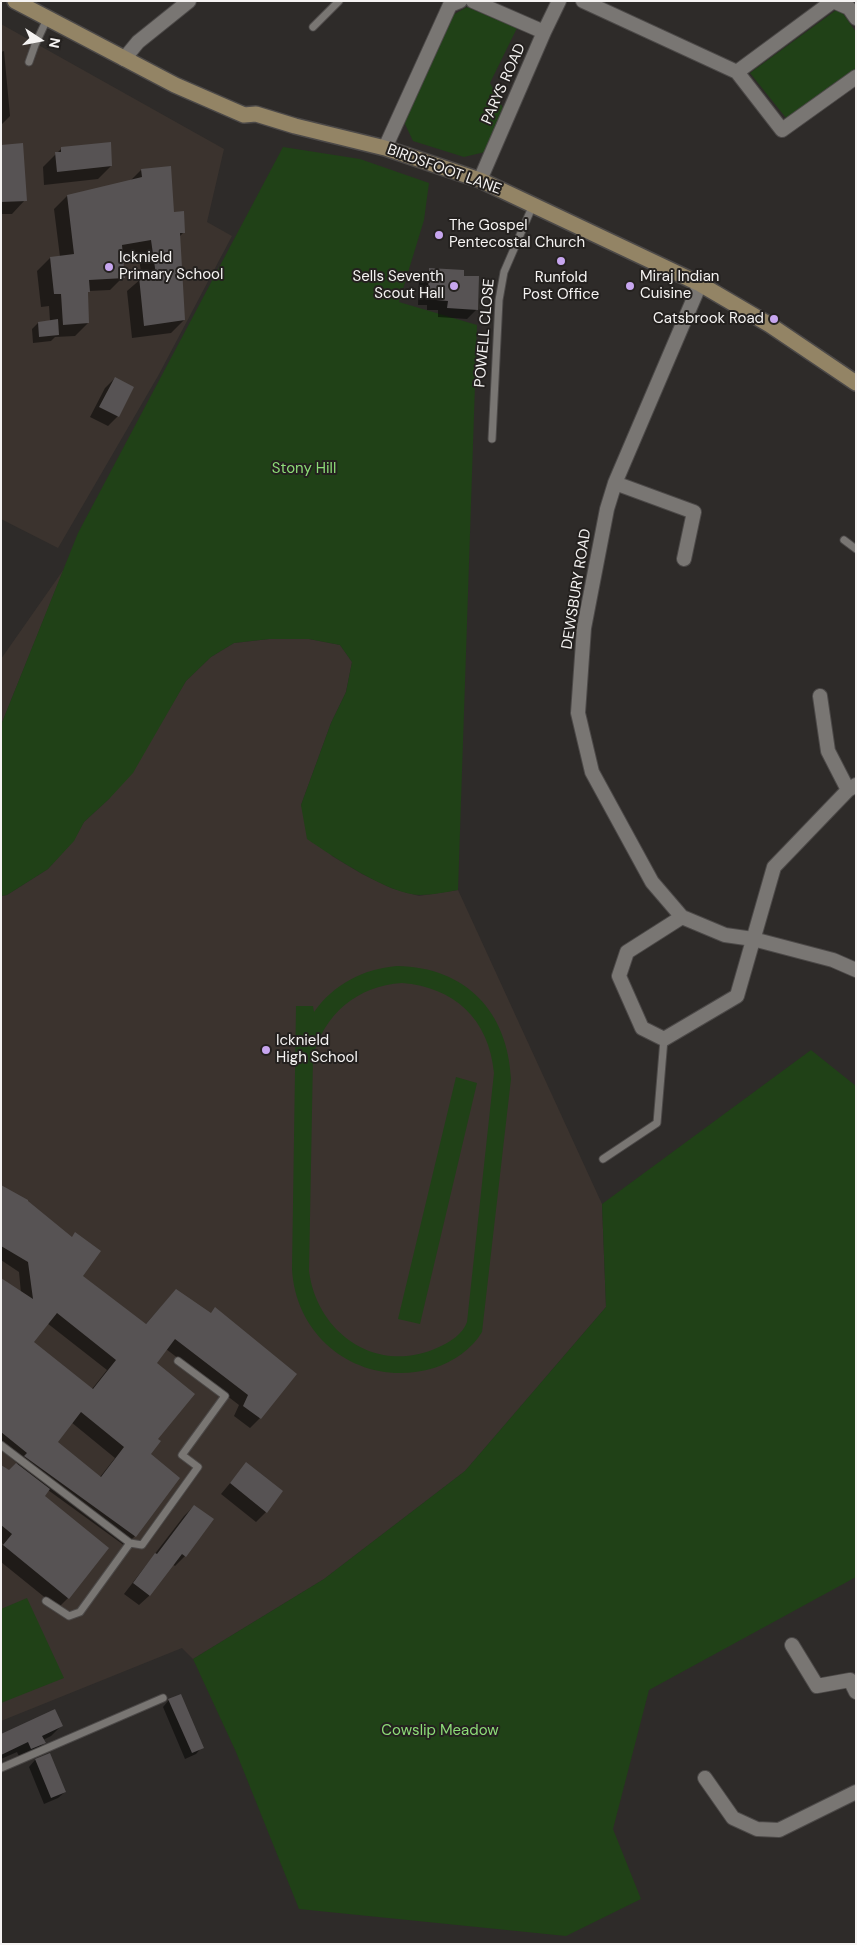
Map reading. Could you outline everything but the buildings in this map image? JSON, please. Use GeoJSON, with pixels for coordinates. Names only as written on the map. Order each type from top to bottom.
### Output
{"type":"FeatureCollection","features":[{"type":"Feature","properties":{"kind":"street","name":"BIRDSFOOT LANE"},"geometry":{"type":"LineString","coordinates":[[15,1],[175,85],[244,115],[256,114],[295,126],[385,148],[480,180],[700,284],[770,325],[856,383]]}},
{"type":"Feature","properties":{"kind":"street"},"geometry":{"type":"LineString","coordinates":[[124,59],[138,42],[189,1]]}},
{"type":"Feature","properties":{"kind":"street"},"geometry":{"type":"LineString","coordinates":[[385,148],[450,5],[460,1]]}},
{"type":"Feature","properties":{"kind":"street"},"geometry":{"type":"LineString","coordinates":[[473,1],[544,32]]}},
{"type":"Feature","properties":{"kind":"street","name":"PARYS ROAD"},"geometry":{"type":"LineString","coordinates":[[480,180],[559,1]]}},
{"type":"Feature","properties":{"kind":"street"},"geometry":{"type":"LineString","coordinates":[[583,1],[737,72],[782,130],[856,77]]}},
{"type":"Feature","properties":{"kind":"street"},"geometry":{"type":"LineString","coordinates":[[737,72],[833,2],[848,8],[856,18]]}},
{"type":"Feature","properties":{"kind":"street","name":"DEWSBURY ROAD"},"geometry":{"type":"LineString","coordinates":[[700,284],[615,483],[607,509],[584,628],[578,713],[592,772],[652,882],[682,917],[725,936],[754,939],[833,960],[856,970]]}},
{"type":"Feature","properties":{"kind":"street"},"geometry":{"type":"LineString","coordinates":[[615,483],[694,512],[684,559]]}},
{"type":"Feature","properties":{"kind":"street"},"geometry":{"type":"LineString","coordinates":[[682,917],[627,952],[619,976],[642,1028],[664,1039],[736,996],[774,867],[852,788],[828,751],[820,696]]}},
{"type":"Feature","properties":{"kind":"street"},"geometry":{"type":"LineString","coordinates":[[792,1645],[817,1686],[854,1683]]}},
{"type":"Feature","properties":{"kind":"street"},"geometry":{"type":"LineString","coordinates":[[705,1778],[733,1818],[757,1828],[779,1830],[856,1792]]}},
{"type":"Feature","properties":{"kind":"lane"},"geometry":{"type":"LineString","coordinates":[[312,27],[339,1]]}},
{"type":"Feature","properties":{"kind":"lane"},"geometry":{"type":"LineString","coordinates":[[29,62],[47,19]]}},
{"type":"Feature","properties":{"kind":"lane","name":"POWELL CLOSE"},"geometry":{"type":"LineString","coordinates":[[492,439],[498,300],[504,272],[533,205]]}},
{"type":"Feature","properties":{"kind":"lane"},"geometry":{"type":"LineString","coordinates":[[844,540],[856,549]]}},
{"type":"Feature","properties":{"kind":"lane"},"geometry":{"type":"LineString","coordinates":[[603,1159],[657,1123],[664,1039]]}},
{"type":"Feature","properties":{"kind":"lane"},"geometry":{"type":"LineString","coordinates":[[1,1445],[130,1543],[142,1545],[198,1467],[182,1455],[225,1396],[178,1361]]}},
{"type":"Feature","properties":{"kind":"lane"},"geometry":{"type":"LineString","coordinates":[[46,1601],[69,1616],[80,1612],[130,1543]]}},
{"type":"Feature","properties":{"kind":"lane"},"geometry":{"type":"LineString","coordinates":[[1,1768],[164,1698]]}},
{"type":"Feature","properties":{"kind":"shaded area","name":"Icknield Primary School"},"geometry":{"type":"Polygon","coordinates":[[[1,24],[224,149],[207,222],[232,236],[158,376],[58,548],[1,519],[1,24]]]}},
{"type":"Feature","properties":{"kind":"shaded area"},"geometry":{"type":"Polygon","coordinates":[[[64,569],[1,725],[1,659],[64,569]]]}},
{"type":"Feature","properties":{"kind":"shaded area","name":"Icknield High School"},"geometry":{"type":"Polygon","coordinates":[[[269,639],[309,639],[340,645],[352,662],[346,692],[331,723],[301,805],[332,856],[362,874],[391,888],[419,896],[458,890],[602,1204],[606,1307],[465,1471],[324,1579],[193,1659],[182,1648],[1,1721],[1,896],[7,895],[48,869],[73,841],[84,822],[109,799],[159,726],[186,681],[211,657],[234,643],[269,639]]]}},
{"type":"Feature","properties":{"kind":"green space"},"geometry":{"type":"Polygon","coordinates":[[[467,7],[517,28],[490,83],[503,108],[485,152],[464,157],[413,141],[404,122],[451,16],[467,7]]]}},
{"type":"Feature","properties":{"kind":"green space"},"geometry":{"type":"Polygon","coordinates":[[[839,8],[856,32],[856,68],[786,118],[750,73],[839,8]]]}},
{"type":"Feature","properties":{"kind":"green space","name":"Stony Hill"},"geometry":{"type":"Polygon","coordinates":[[[283,147],[360,159],[429,183],[424,220],[399,302],[477,325],[458,890],[420,895],[393,889],[331,855],[307,839],[301,805],[331,723],[346,692],[352,662],[340,645],[309,639],[269,639],[234,643],[211,657],[186,681],[133,773],[84,822],[74,841],[48,869],[7,895],[1,896],[1,725],[78,533],[283,147]]]}},
{"type":"Feature","properties":{"kind":"green space"},"geometry":{"type":"Polygon","coordinates":[[[397,966],[422,968],[444,975],[463,985],[479,998],[492,1014],[502,1033],[508,1055],[511,1079],[482,1332],[473,1344],[448,1362],[434,1368],[408,1373],[383,1372],[359,1365],[338,1354],[320,1338],[306,1318],[296,1295],[292,1269],[296,1006],[313,1006],[314,1012],[340,986],[361,974],[397,966]],[[402,983],[386,985],[357,996],[334,1015],[318,1042],[313,1057],[309,1271],[314,1294],[324,1314],[354,1344],[373,1352],[394,1356],[416,1355],[439,1347],[459,1334],[467,1322],[494,1073],[491,1054],[485,1037],[466,1009],[438,991],[402,983]]]}},
{"type":"Feature","properties":{"kind":"green space","name":"Cowslip Meadow"},"geometry":{"type":"Polygon","coordinates":[[[811,1050],[856,1086],[856,1577],[649,1690],[613,1829],[641,1899],[566,1936],[299,1909],[236,1752],[193,1659],[324,1579],[465,1471],[606,1307],[602,1204],[811,1050]]]}},
{"type":"Feature","properties":{"kind":"green space"},"geometry":{"type":"Polygon","coordinates":[[[456,1077],[477,1083],[420,1324],[398,1319],[456,1077]]]}},
{"type":"Feature","properties":{"kind":"green space"},"geometry":{"type":"Polygon","coordinates":[[[27,1598],[64,1678],[1,1703],[1,1609],[27,1598]]]}},
{"type":"Feature","properties":{"kind":"place","name":"The Gospel Pentecostal Church"},"geometry":{"type":"Point","coordinates":[439,235]}},
{"type":"Feature","properties":{"kind":"place","name":"Runfold Post Office"},"geometry":{"type":"Point","coordinates":[561,261]}},
{"type":"Feature","properties":{"kind":"place","name":"Icknield Primary School"},"geometry":{"type":"Point","coordinates":[109,267]}},
{"type":"Feature","properties":{"kind":"place","name":"Sells Seventh Scout Hall"},"geometry":{"type":"Point","coordinates":[454,286]}},
{"type":"Feature","properties":{"kind":"place","name":"Miraj Indian Cuisine"},"geometry":{"type":"Point","coordinates":[630,286]}},
{"type":"Feature","properties":{"kind":"place","name":"Catsbrook Road"},"geometry":{"type":"Point","coordinates":[774,319]}},
{"type":"Feature","properties":{"kind":"place","name":"Icknield High School"},"geometry":{"type":"Point","coordinates":[266,1050]}}]}
